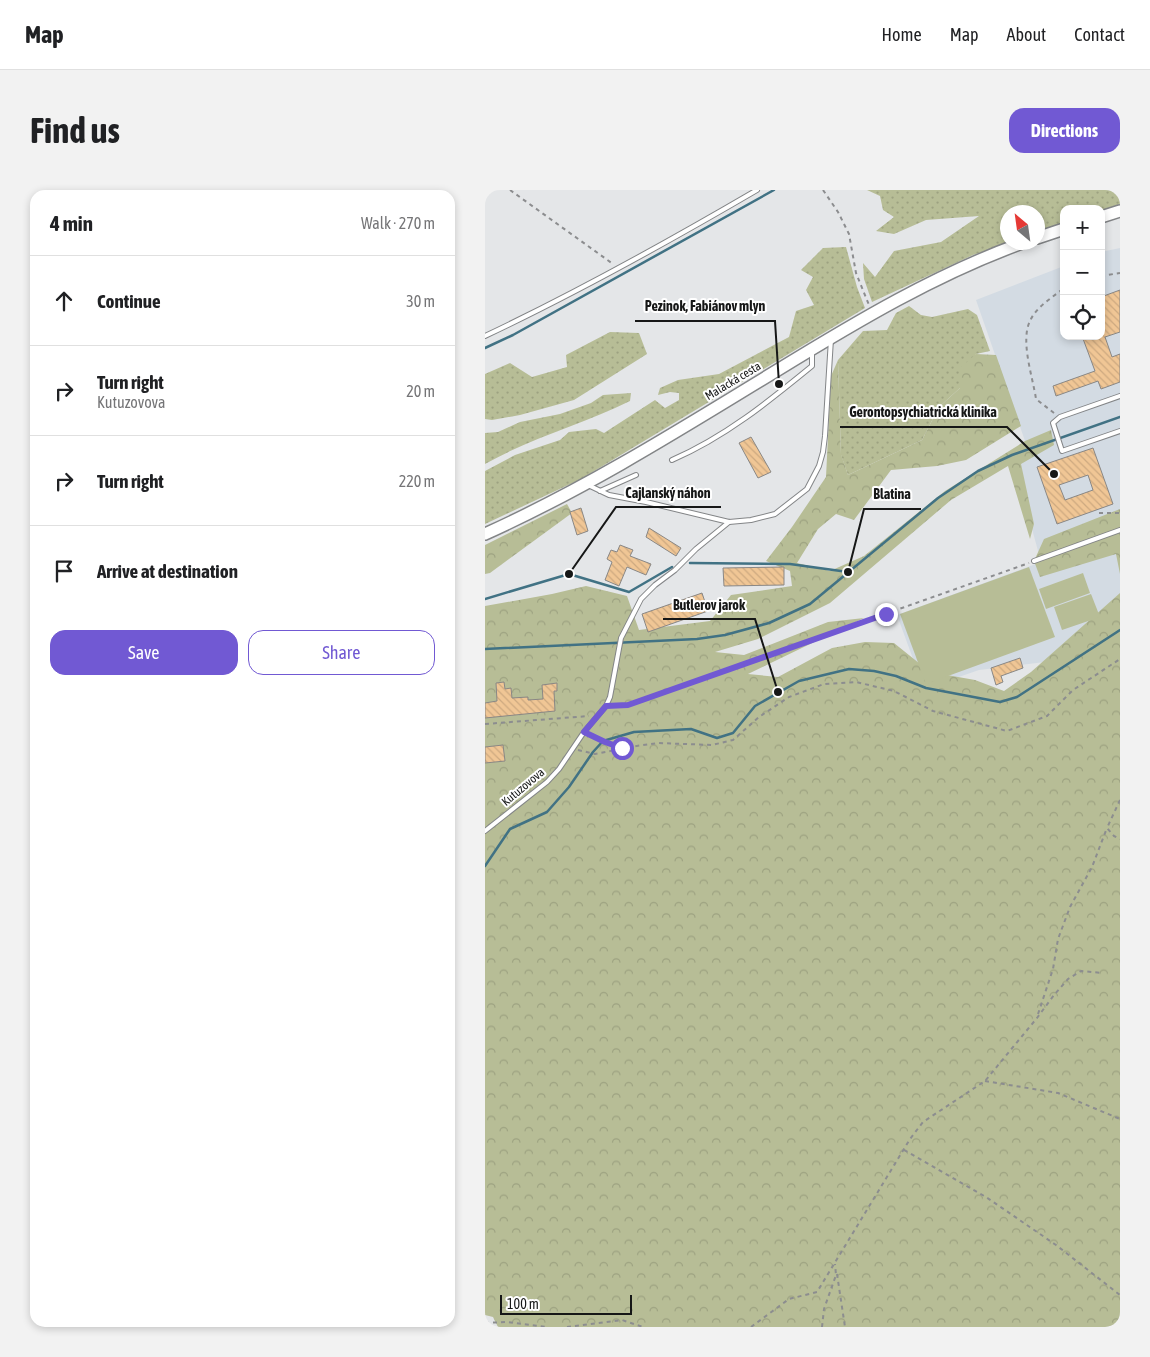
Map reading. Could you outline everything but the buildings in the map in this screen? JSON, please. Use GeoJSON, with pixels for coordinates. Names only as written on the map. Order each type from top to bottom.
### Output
{"type":"FeatureCollection","features":[{"type":"Feature","properties":{"kind":"main road"},"geometry":{"type":"LineString","coordinates":[[1105,216],[1120,211]]}},
{"type":"Feature","properties":{"kind":"main road"},"geometry":{"type":"LineString","coordinates":[[1045,235],[1060,230]]}},
{"type":"Feature","properties":{"kind":"main road","name":"Malacká cesta"},"geometry":{"type":"LineString","coordinates":[[485,534],[533,512],[586,484],[665,439],[873,313],[946,275],[1005,250]]}},
{"type":"Feature","properties":{"kind":"lane"},"geometry":{"type":"LineString","coordinates":[[485,336],[669,242],[757,190]]}},
{"type":"Feature","properties":{"kind":"lane"},"geometry":{"type":"LineString","coordinates":[[586,484],[609,495],[729,522],[751,520],[775,514],[807,489],[814,478],[823,452],[831,337]]}},
{"type":"Feature","properties":{"kind":"lane"},"geometry":{"type":"LineString","coordinates":[[672,460],[727,432],[766,404],[812,366],[812,349]]}},
{"type":"Feature","properties":{"kind":"lane"},"geometry":{"type":"LineString","coordinates":[[1120,396],[1060,417],[1053,423],[1062,451],[1120,431]]}},
{"type":"Feature","properties":{"kind":"lane"},"geometry":{"type":"LineString","coordinates":[[600,491],[636,475]]}},
{"type":"Feature","properties":{"kind":"lane"},"geometry":{"type":"LineString","coordinates":[[606,706],[610,697],[617,650],[632,614],[648,592],[729,522]]}},
{"type":"Feature","properties":{"kind":"lane"},"geometry":{"type":"LineString","coordinates":[[1034,561],[1120,530]]}},
{"type":"Feature","properties":{"kind":"lane","name":"Kutuzovova"},"geometry":{"type":"LineString","coordinates":[[485,831],[547,782],[559,769],[584,732],[606,706]]}},
{"type":"Feature","properties":{"kind":"path"},"geometry":{"type":"LineString","coordinates":[[510,190],[619,268]]}},
{"type":"Feature","properties":{"kind":"path"},"geometry":{"type":"LineString","coordinates":[[823,190],[841,217],[849,234],[856,273],[873,313]]}},
{"type":"Feature","properties":{"kind":"path"},"geometry":{"type":"LineString","coordinates":[[1105,275],[1120,273]]}},
{"type":"Feature","properties":{"kind":"path"},"geometry":{"type":"LineString","coordinates":[[1060,291],[1038,309],[1030,320],[1026,340],[1036,399],[1060,417]]}},
{"type":"Feature","properties":{"kind":"path"},"geometry":{"type":"LineString","coordinates":[[1099,513],[1120,513]]}},
{"type":"Feature","properties":{"kind":"path"},"geometry":{"type":"LineString","coordinates":[[606,706],[628,705],[1034,561]]}},
{"type":"Feature","properties":{"kind":"path"},"geometry":{"type":"LineString","coordinates":[[573,749],[595,754],[658,743],[712,745],[733,740],[759,717],[789,697],[824,684],[856,682],[894,691],[933,711],[1007,731],[1047,716],[1073,690],[1120,659]]}},
{"type":"Feature","properties":{"kind":"path"},"geometry":{"type":"LineString","coordinates":[[485,724],[599,716]]}},
{"type":"Feature","properties":{"kind":"path"},"geometry":{"type":"LineString","coordinates":[[584,732],[622,748]]}},
{"type":"Feature","properties":{"kind":"path"},"geometry":{"type":"LineString","coordinates":[[1037,1018],[1053,969],[1058,939],[1070,907],[1092,867],[1120,800]]}},
{"type":"Feature","properties":{"kind":"path"},"geometry":{"type":"LineString","coordinates":[[1107,828],[1113,836],[1120,839]]}},
{"type":"Feature","properties":{"kind":"path"},"geometry":{"type":"LineString","coordinates":[[751,1327],[789,1298],[817,1292],[923,1122],[985,1081],[1068,979],[1081,972],[1102,973]]}},
{"type":"Feature","properties":{"kind":"path"},"geometry":{"type":"LineString","coordinates":[[985,1081],[1058,1093],[1120,1119]]}},
{"type":"Feature","properties":{"kind":"path"},"geometry":{"type":"LineString","coordinates":[[904,1150],[986,1196],[1056,1244],[1120,1295]]}},
{"type":"Feature","properties":{"kind":"path"},"geometry":{"type":"LineString","coordinates":[[821,1327],[824,1309],[836,1275],[835,1264]]}},
{"type":"Feature","properties":{"kind":"path"},"geometry":{"type":"LineString","coordinates":[[835,1264],[845,1327]]}},
{"type":"Feature","properties":{"kind":"path"},"geometry":{"type":"LineString","coordinates":[[567,1327],[622,1320],[643,1327]]}},
{"type":"Feature","properties":{"kind":"path"},"geometry":{"type":"LineString","coordinates":[[485,1323],[506,1322],[547,1327]]}},
{"type":"Feature","properties":{"kind":"shaded area"},"geometry":{"type":"Polygon","coordinates":[[[1120,248],[1120,639],[1078,658],[979,670],[924,689],[897,615],[1041,562],[1012,455],[1026,450],[1025,441],[976,300],[1060,268],[1060,340],[1105,340],[1105,251],[1120,248]]]}},
{"type":"Feature","properties":{"kind":"green space"},"geometry":{"type":"Polygon","coordinates":[[[867,190],[1120,190],[1120,204],[1105,210],[1105,205],[1060,205],[1060,225],[1045,231],[1045,205],[1000,205],[1000,246],[973,255],[872,302],[864,279],[863,263],[875,277],[894,251],[941,242],[979,216],[926,220],[894,234],[876,231],[894,217],[883,210],[880,196],[867,190]]]}},
{"type":"Feature","properties":{"kind":"green space"},"geometry":{"type":"Polygon","coordinates":[[[846,247],[865,308],[581,479],[485,524],[485,471],[515,455],[560,440],[569,432],[596,429],[604,433],[655,400],[665,408],[679,400],[679,393],[670,392],[658,395],[660,388],[678,380],[719,374],[789,337],[796,311],[814,305],[806,290],[813,277],[801,270],[823,248],[846,247]]]}},
{"type":"Feature","properties":{"kind":"green space"},"geometry":{"type":"Polygon","coordinates":[[[909,306],[921,315],[932,317],[968,309],[977,315],[990,351],[976,354],[960,388],[939,407],[922,440],[848,475],[841,455],[838,360],[863,331],[887,330],[896,313],[909,306]]]}},
{"type":"Feature","properties":{"kind":"green space"},"geometry":{"type":"Polygon","coordinates":[[[610,332],[639,333],[647,354],[574,400],[520,415],[492,420],[485,419],[485,374],[510,363],[532,377],[567,367],[566,355],[610,332]]]}},
{"type":"Feature","properties":{"kind":"green space"},"geometry":{"type":"Polygon","coordinates":[[[976,354],[996,355],[1021,426],[966,460],[937,466],[891,470],[854,520],[836,514],[818,529],[797,563],[830,571],[864,556],[945,491],[1025,441],[1051,430],[1054,445],[1021,464],[1034,524],[1030,539],[1008,466],[951,500],[830,603],[758,639],[715,652],[744,655],[828,622],[864,618],[748,674],[778,677],[832,648],[865,642],[894,643],[930,672],[975,680],[1004,691],[1031,672],[1120,593],[1120,1327],[498,1327],[493,1317],[485,1315],[485,606],[586,586],[627,596],[639,630],[710,621],[731,595],[792,586],[790,571],[766,561],[826,477],[831,376],[838,360],[841,454],[848,475],[922,440],[939,407],[960,388],[960,368],[976,354]]]}},
{"type":"Feature","properties":{"kind":"green space"},"geometry":{"type":"Polygon","coordinates":[[[631,393],[630,401],[520,446],[485,464],[485,433],[498,432],[520,422],[560,414],[591,403],[603,395],[631,393]]]}},
{"type":"Feature","properties":{"kind":"green space"},"geometry":{"type":"Polygon","coordinates":[[[567,504],[572,513],[490,573],[485,574],[485,545],[567,504]]]}},
{"type":"Feature","properties":{"kind":"green space"},"geometry":{"type":"Polygon","coordinates":[[[1120,509],[1120,574],[1116,554],[1040,577],[1034,561],[1044,539],[1120,509]]]}},
{"type":"Feature","properties":{"kind":"green space"},"geometry":{"type":"Polygon","coordinates":[[[1029,567],[1055,637],[926,684],[900,614],[1029,567]]]}},
{"type":"Feature","properties":{"kind":"green space"},"geometry":{"type":"Polygon","coordinates":[[[1083,573],[1090,593],[1046,609],[1039,589],[1083,573]]]}},
{"type":"Feature","properties":{"kind":"green space"},"geometry":{"type":"Polygon","coordinates":[[[1091,594],[1100,617],[1062,630],[1054,607],[1091,594]]]}},
{"type":"Feature","properties":{"kind":"waterway"},"geometry":{"type":"LineString","coordinates":[[485,348],[513,335],[774,190]]}},
{"type":"Feature","properties":{"kind":"waterway"},"geometry":{"type":"LineString","coordinates":[[485,649],[697,639],[725,635],[769,623],[810,604],[938,498],[978,471],[1012,455],[1120,417]]}},
{"type":"Feature","properties":{"kind":"waterway"},"geometry":{"type":"LineString","coordinates":[[690,563],[790,564],[848,572]]}},
{"type":"Feature","properties":{"kind":"waterway"},"geometry":{"type":"LineString","coordinates":[[485,599],[569,574],[629,592],[672,567]]}},
{"type":"Feature","properties":{"kind":"waterway"},"geometry":{"type":"LineString","coordinates":[[485,866],[510,829],[547,812],[569,787],[593,752],[603,741],[634,732],[691,729],[717,738],[733,733],[755,706],[799,681],[849,669],[874,671],[896,676],[926,688],[1000,702],[1017,697],[1120,630]]}},
{"type":"Feature","properties":{"kind":"place","name":"Pezinok, Fabiánov mlyn"},"geometry":{"type":"Point","coordinates":[779,384]}},
{"type":"Feature","properties":{"kind":"place","name":"Gerontopsychiatrická klinika"},"geometry":{"type":"Point","coordinates":[1054,474]}},
{"type":"Feature","properties":{"kind":"place","name":"Blatina"},"geometry":{"type":"Point","coordinates":[848,572]}},
{"type":"Feature","properties":{"kind":"place","name":"Cajlanský náhon"},"geometry":{"type":"Point","coordinates":[569,574]}},
{"type":"Feature","properties":{"kind":"place","name":"Butlerov jarok"},"geometry":{"type":"Point","coordinates":[778,692]}},
{"type":"Feature","properties":{"kind":"route"},"geometry":{"type":"LineString","coordinates":[[622,748],[584,732],[606,706],[628,705],[886,614]]}}]}
